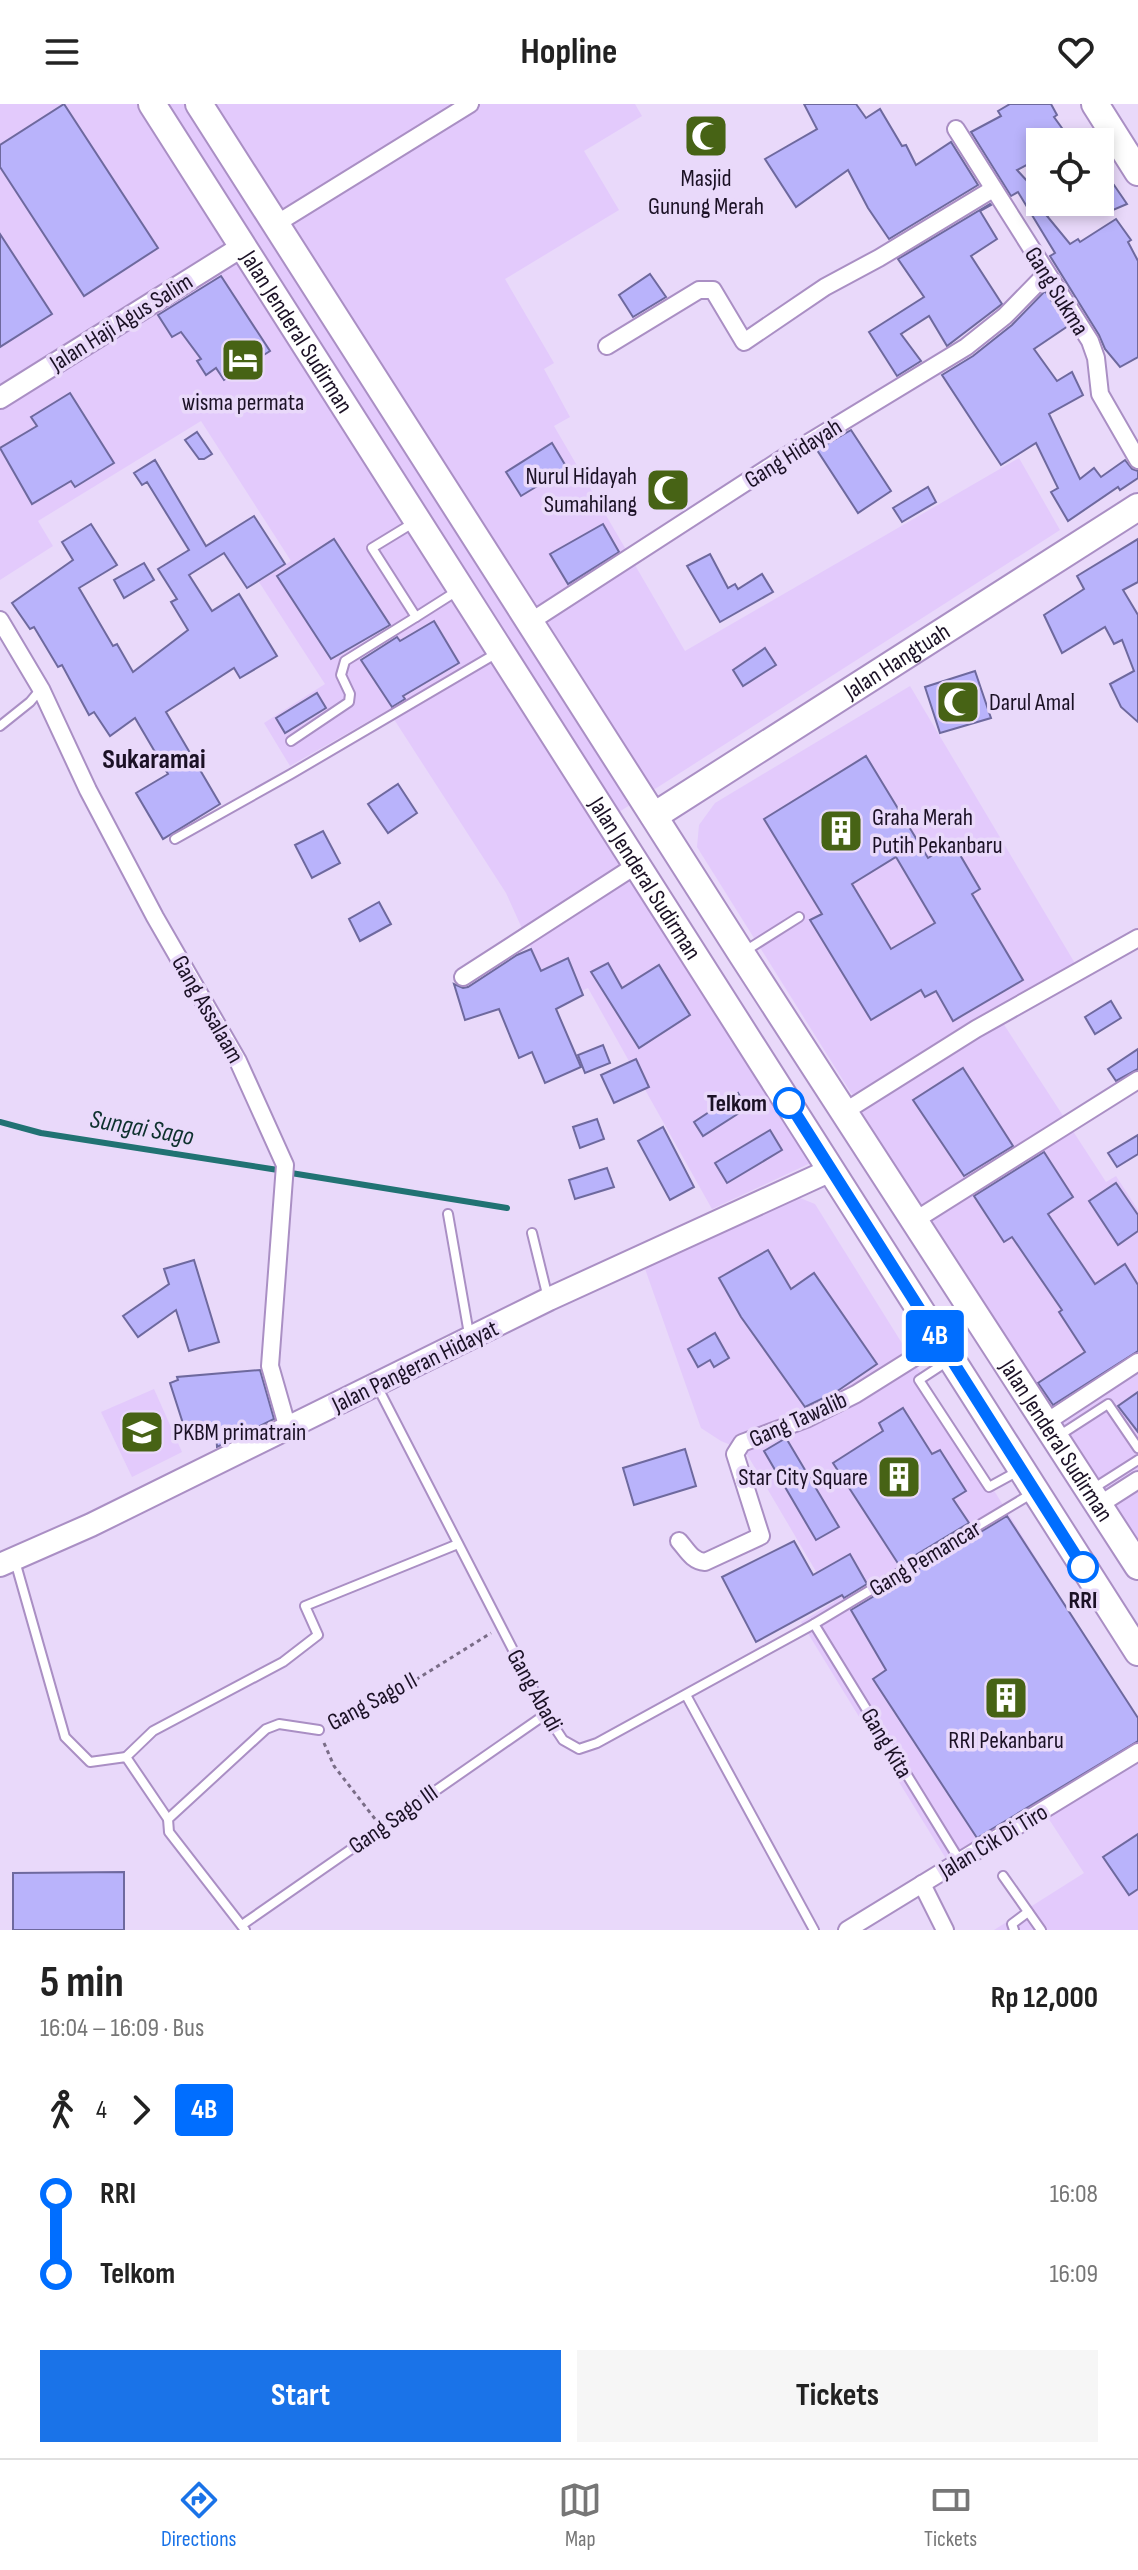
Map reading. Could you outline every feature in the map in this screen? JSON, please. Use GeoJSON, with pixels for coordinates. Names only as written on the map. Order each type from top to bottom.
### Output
{"type":"FeatureCollection","features":[{"type":"Feature","properties":{"kind":"main road","name":"Jalan Jenderal Sudirman"},"geometry":{"type":"LineString","coordinates":[[152,104],[1138,1652]]}},
{"type":"Feature","properties":{"kind":"main road","name":"Jalan Jenderal Sudirman"},"geometry":{"type":"LineString","coordinates":[[199,104],[741,953],[1138,1566]]}},
{"type":"Feature","properties":{"kind":"main road"},"geometry":{"type":"LineString","coordinates":[[1098,105],[1138,172]]}},
{"type":"Feature","properties":{"kind":"main road","name":"Jalan Hangtuah"},"geometry":{"type":"LineString","coordinates":[[654,816],[1138,507]]}},
{"type":"Feature","properties":{"kind":"main road","name":"Jalan Pangeran Hidayat"},"geometry":{"type":"LineString","coordinates":[[7,1563],[288,1429],[549,1299],[831,1170]]}},
{"type":"Feature","properties":{"kind":"main road"},"geometry":{"type":"LineString","coordinates":[[981,1407],[1018,1382]]}},
{"type":"Feature","properties":{"kind":"street"},"geometry":{"type":"LineString","coordinates":[[276,224],[470,104]]}},
{"type":"Feature","properties":{"kind":"street","name":"Gang Sukma"},"geometry":{"type":"LineString","coordinates":[[956,129],[1090,341],[1096,358],[1100,394],[1138,460]]}},
{"type":"Feature","properties":{"kind":"street"},"geometry":{"type":"LineString","coordinates":[[607,346],[699,290],[713,290],[744,342],[825,287],[993,189]]}},
{"type":"Feature","properties":{"kind":"street","name":"Jalan Haji Agus Salim"},"geometry":{"type":"LineString","coordinates":[[0,398],[243,246]]}},
{"type":"Feature","properties":{"kind":"street","name":"Gang Hidayah"},"geometry":{"type":"LineString","coordinates":[[530,622],[788,455],[966,347],[1005,316],[1046,274]]}},
{"type":"Feature","properties":{"kind":"street","name":"Gang Assalaam"},"geometry":{"type":"LineString","coordinates":[[0,620],[41,689],[88,790],[155,917],[238,1061],[285,1165],[270,1366],[288,1429]]}},
{"type":"Feature","properties":{"kind":"street"},"geometry":{"type":"LineString","coordinates":[[463,977],[638,864]]}},
{"type":"Feature","properties":{"kind":"street"},"geometry":{"type":"LineString","coordinates":[[844,1112],[976,1029],[1138,938]]}},
{"type":"Feature","properties":{"kind":"street"},"geometry":{"type":"LineString","coordinates":[[914,1221],[1138,1080]]}},
{"type":"Feature","properties":{"kind":"street","name":"Gang Tawalib"},"geometry":{"type":"LineString","coordinates":[[679,1541],[691,1556],[705,1562],[761,1536],[735,1454],[737,1447],[806,1419],[944,1351]]}},
{"type":"Feature","properties":{"kind":"street"},"geometry":{"type":"LineString","coordinates":[[1050,1430],[1138,1362]]}},
{"type":"Feature","properties":{"kind":"street"},"geometry":{"type":"LineString","coordinates":[[1094,1498],[1138,1480]]}},
{"type":"Feature","properties":{"kind":"street","name":"Jalan Cik Di Tiro"},"geometry":{"type":"LineString","coordinates":[[847,1930],[1138,1752]]}},
{"type":"Feature","properties":{"kind":"street"},"geometry":{"type":"LineString","coordinates":[[922,1884],[945,1930]]}},
{"type":"Feature","properties":{"kind":"lane"},"geometry":{"type":"LineString","coordinates":[[416,617],[372,548],[417,520]]}},
{"type":"Feature","properties":{"kind":"lane"},"geometry":{"type":"LineString","coordinates":[[291,741],[349,702],[350,694],[341,675],[345,661],[461,588]]}},
{"type":"Feature","properties":{"kind":"lane"},"geometry":{"type":"LineString","coordinates":[[175,839],[501,651]]}},
{"type":"Feature","properties":{"kind":"lane"},"geometry":{"type":"LineString","coordinates":[[0,726],[41,689]]}},
{"type":"Feature","properties":{"kind":"lane"},"geometry":{"type":"LineString","coordinates":[[741,953],[799,917]]}},
{"type":"Feature","properties":{"kind":"lane"},"geometry":{"type":"LineString","coordinates":[[448,1214],[469,1339]]}},
{"type":"Feature","properties":{"kind":"lane"},"geometry":{"type":"LineString","coordinates":[[532,1233],[549,1299]]}},
{"type":"Feature","properties":{"kind":"lane"},"geometry":{"type":"LineString","coordinates":[[944,1351],[919,1380],[989,1487],[1028,1481]]}},
{"type":"Feature","properties":{"kind":"lane","name":"Gang Abadi"},"geometry":{"type":"LineString","coordinates":[[376,1386],[546,1714],[563,1740],[579,1749],[597,1743],[814,1624]]}},
{"type":"Feature","properties":{"kind":"lane"},"geometry":{"type":"LineString","coordinates":[[1050,1430],[1108,1404],[1138,1448]]}},
{"type":"Feature","properties":{"kind":"lane"},"geometry":{"type":"LineString","coordinates":[[1094,1498],[1138,1460]]}},
{"type":"Feature","properties":{"kind":"lane","name":"Gang Pemancar"},"geometry":{"type":"LineString","coordinates":[[814,1624],[1028,1481]]}},
{"type":"Feature","properties":{"kind":"lane"},"geometry":{"type":"LineString","coordinates":[[7,1563],[65,1737],[90,1762],[126,1757],[153,1731],[283,1662],[318,1635],[305,1606],[458,1544]]}},
{"type":"Feature","properties":{"kind":"lane","name":"Gang Kita"},"geometry":{"type":"LineString","coordinates":[[814,1624],[960,1861]]}},
{"type":"Feature","properties":{"kind":"lane"},"geometry":{"type":"LineString","coordinates":[[686,1695],[814,1930]]}},
{"type":"Feature","properties":{"kind":"lane","name":"Gang Sago III"},"geometry":{"type":"LineString","coordinates":[[244,1927],[381,1827],[546,1714]]}},
{"type":"Feature","properties":{"kind":"lane","name":"Gang Sago II"},"geometry":{"type":"LineString","coordinates":[[169,1817],[272,1726],[279,1724],[319,1730]]}},
{"type":"Feature","properties":{"kind":"lane"},"geometry":{"type":"LineString","coordinates":[[126,1757],[169,1817],[169,1832],[244,1927]]}},
{"type":"Feature","properties":{"kind":"lane"},"geometry":{"type":"LineString","coordinates":[[1003,1876],[1041,1930]]}},
{"type":"Feature","properties":{"kind":"lane"},"geometry":{"type":"LineString","coordinates":[[1014,1930],[1012,1924],[1028,1912]]}},
{"type":"Feature","properties":{"kind":"path","name":"Gang Sago II"},"geometry":{"type":"LineString","coordinates":[[319,1730],[380,1702],[501,1627]]}},
{"type":"Feature","properties":{"kind":"path"},"geometry":{"type":"LineString","coordinates":[[319,1730],[334,1766],[381,1827]]}},
{"type":"Feature","properties":{"kind":"shaded area"},"geometry":{"type":"Polygon","coordinates":[[[0,104],[635,104],[642,116],[584,151],[619,210],[505,279],[554,363],[544,369],[570,417],[554,426],[685,651],[1019,458],[1060,530],[619,812],[834,1152],[712,1209],[588,988],[556,1003],[506,893],[388,710],[290,766],[264,723],[325,684],[259,582],[291,561],[201,421],[38,521],[53,546],[0,580],[0,104]]]}},
{"type":"Feature","properties":{"kind":"shaded area"},"geometry":{"type":"Polygon","coordinates":[[[910,686],[1076,965],[853,1096],[697,847],[699,825],[715,803],[910,686]]]}},
{"type":"Feature","properties":{"kind":"shaded area"},"geometry":{"type":"Polygon","coordinates":[[[1001,1020],[1106,1182],[1116,1176],[1138,1210],[1138,1572],[854,1109],[1001,1020]]]}},
{"type":"Feature","properties":{"kind":"shaded area"},"geometry":{"type":"Polygon","coordinates":[[[795,1196],[815,1204],[1138,1721],[1138,1930],[994,1930],[1084,1873],[1039,1804],[948,1862],[801,1622],[834,1602],[745,1451],[701,1428],[643,1263],[795,1196]]]}},
{"type":"Feature","properties":{"kind":"shaded area","name":"PKBM primatrain"},"geometry":{"type":"Polygon","coordinates":[[[154,1389],[182,1452],[132,1477],[101,1412],[154,1389]]]}},
{"type":"Feature","properties":{"kind":"building"},"geometry":{"type":"Polygon","coordinates":[[[64,104],[158,248],[84,296],[0,167],[0,145],[64,104]]]}},
{"type":"Feature","properties":{"kind":"building"},"geometry":{"type":"Polygon","coordinates":[[[804,104],[856,104],[866,118],[880,109],[902,146],[906,145],[916,165],[951,142],[978,185],[889,239],[848,170],[796,207],[765,159],[817,129],[804,104]]]}},
{"type":"Feature","properties":{"kind":"building"},"geometry":{"type":"Polygon","coordinates":[[[1010,104],[1051,104],[1057,115],[1054,117],[1062,128],[1026,128],[1026,165],[1017,170],[1026,180],[1026,205],[1018,192],[1011,196],[971,132],[1001,116],[998,111],[1010,104]]]}},
{"type":"Feature","properties":{"kind":"building"},"geometry":{"type":"Polygon","coordinates":[[[1114,185],[1127,204],[1114,210],[1114,185]]]}},
{"type":"Feature","properties":{"kind":"building"},"geometry":{"type":"Polygon","coordinates":[[[990,204],[980,211],[997,239],[971,256],[1002,304],[947,346],[929,316],[901,334],[921,361],[897,376],[869,332],[924,297],[898,259],[990,204]]]}},
{"type":"Feature","properties":{"kind":"building"},"geometry":{"type":"Polygon","coordinates":[[[1033,216],[1047,216],[1070,244],[1078,239],[1080,242],[1116,219],[1131,240],[1128,242],[1138,261],[1138,357],[1120,367],[1105,349],[1050,256],[1055,253],[1033,216]]]}},
{"type":"Feature","properties":{"kind":"building"},"geometry":{"type":"Polygon","coordinates":[[[0,234],[52,314],[0,347],[0,234]]]}},
{"type":"Feature","properties":{"kind":"building"},"geometry":{"type":"Polygon","coordinates":[[[650,274],[666,297],[633,317],[619,295],[650,274]]]}},
{"type":"Feature","properties":{"kind":"building"},"geometry":{"type":"Polygon","coordinates":[[[221,276],[270,351],[224,380],[216,368],[206,375],[197,361],[201,359],[181,332],[172,337],[158,315],[221,276]]]}},
{"type":"Feature","properties":{"kind":"building"},"geometry":{"type":"Polygon","coordinates":[[[1045,291],[1068,326],[1034,349],[1057,381],[1072,372],[1083,395],[1049,414],[1080,479],[1094,468],[1101,477],[1125,460],[1138,471],[1138,478],[1120,490],[1118,487],[1068,521],[1051,492],[1058,488],[1036,443],[1001,465],[942,375],[973,356],[1012,325],[1045,291]]]}},
{"type":"Feature","properties":{"kind":"building"},"geometry":{"type":"Polygon","coordinates":[[[70,393],[114,463],[75,487],[71,481],[32,504],[0,448],[37,426],[31,417],[70,393]]]}},
{"type":"Feature","properties":{"kind":"building"},"geometry":{"type":"Polygon","coordinates":[[[851,430],[891,491],[858,513],[817,450],[851,430]]]}},
{"type":"Feature","properties":{"kind":"building"},"geometry":{"type":"Polygon","coordinates":[[[197,432],[212,454],[204,459],[199,459],[185,440],[197,432]]]}},
{"type":"Feature","properties":{"kind":"building"},"geometry":{"type":"Polygon","coordinates":[[[552,443],[567,468],[521,496],[506,472],[552,443]]]}},
{"type":"Feature","properties":{"kind":"building"},"geometry":{"type":"Polygon","coordinates":[[[155,460],[206,546],[254,516],[285,564],[247,588],[224,553],[189,575],[212,611],[239,594],[277,656],[240,678],[234,668],[166,712],[220,804],[163,839],[136,793],[168,774],[135,718],[110,736],[94,712],[89,715],[62,665],[58,667],[34,627],[30,629],[12,603],[73,560],[62,542],[91,524],[117,565],[79,588],[113,646],[117,644],[133,672],[188,630],[171,602],[177,599],[158,569],[189,550],[147,482],[142,485],[134,473],[155,460]]]}},
{"type":"Feature","properties":{"kind":"building"},"geometry":{"type":"Polygon","coordinates":[[[928,487],[936,502],[902,522],[893,508],[928,487]]]}},
{"type":"Feature","properties":{"kind":"building"},"geometry":{"type":"Polygon","coordinates":[[[603,524],[619,552],[568,584],[550,554],[603,524]]]}},
{"type":"Feature","properties":{"kind":"building"},"geometry":{"type":"Polygon","coordinates":[[[334,539],[390,625],[331,659],[277,576],[334,539]]]}},
{"type":"Feature","properties":{"kind":"building"},"geometry":{"type":"Polygon","coordinates":[[[1138,539],[1138,582],[1123,590],[1138,615],[1138,722],[1121,707],[1110,684],[1134,671],[1122,640],[1114,644],[1105,627],[1062,653],[1044,615],[1084,589],[1077,576],[1138,539]]]}},
{"type":"Feature","properties":{"kind":"building"},"geometry":{"type":"Polygon","coordinates":[[[710,554],[728,588],[735,584],[738,589],[762,574],[773,592],[720,622],[687,566],[710,554]]]}},
{"type":"Feature","properties":{"kind":"building"},"geometry":{"type":"Polygon","coordinates":[[[144,563],[154,580],[124,598],[114,580],[144,563]]]}},
{"type":"Feature","properties":{"kind":"building"},"geometry":{"type":"Polygon","coordinates":[[[434,621],[459,663],[403,696],[405,699],[392,707],[361,660],[397,637],[400,641],[434,621]]]}},
{"type":"Feature","properties":{"kind":"building"},"geometry":{"type":"Polygon","coordinates":[[[765,648],[776,665],[743,686],[733,670],[765,648]]]}},
{"type":"Feature","properties":{"kind":"building","name":"Darul Amal"},"geometry":{"type":"Polygon","coordinates":[[[975,671],[991,718],[940,733],[925,687],[975,671]]]}},
{"type":"Feature","properties":{"kind":"building"},"geometry":{"type":"Polygon","coordinates":[[[317,693],[326,708],[285,733],[276,718],[317,693]]]}},
{"type":"Feature","properties":{"kind":"building"},"geometry":{"type":"Polygon","coordinates":[[[866,756],[928,858],[953,843],[980,889],[972,894],[1023,980],[953,1021],[936,991],[925,997],[921,990],[871,1020],[810,920],[822,914],[764,819],[866,756]],[[896,857],[852,884],[891,949],[935,923],[896,857]]]}},
{"type":"Feature","properties":{"kind":"building"},"geometry":{"type":"Polygon","coordinates":[[[398,784],[417,813],[388,833],[368,804],[398,784]]]}},
{"type":"Feature","properties":{"kind":"building"},"geometry":{"type":"Polygon","coordinates":[[[323,831],[340,863],[312,878],[295,845],[323,831]]]}},
{"type":"Feature","properties":{"kind":"building"},"geometry":{"type":"Polygon","coordinates":[[[379,902],[391,924],[360,941],[349,919],[379,902]]]}},
{"type":"Feature","properties":{"kind":"building"},"geometry":{"type":"Polygon","coordinates":[[[531,949],[541,971],[568,958],[583,995],[556,1009],[581,1067],[545,1083],[532,1052],[519,1058],[499,1009],[465,1020],[454,984],[468,987],[531,949]]]}},
{"type":"Feature","properties":{"kind":"building"},"geometry":{"type":"Polygon","coordinates":[[[608,963],[622,988],[659,965],[690,1015],[639,1048],[591,972],[608,963]]]}},
{"type":"Feature","properties":{"kind":"building"},"geometry":{"type":"Polygon","coordinates":[[[1111,1001],[1121,1018],[1095,1034],[1085,1017],[1111,1001]]]}},
{"type":"Feature","properties":{"kind":"building"},"geometry":{"type":"Polygon","coordinates":[[[603,1045],[610,1063],[585,1073],[578,1055],[603,1045]]]}},
{"type":"Feature","properties":{"kind":"building"},"geometry":{"type":"Polygon","coordinates":[[[1138,1049],[1138,1069],[1116,1081],[1108,1069],[1138,1049]]]}},
{"type":"Feature","properties":{"kind":"building"},"geometry":{"type":"Polygon","coordinates":[[[636,1059],[649,1087],[614,1103],[601,1075],[636,1059]]]}},
{"type":"Feature","properties":{"kind":"building"},"geometry":{"type":"Polygon","coordinates":[[[963,1068],[1013,1146],[964,1176],[913,1100],[963,1068]]]}},
{"type":"Feature","properties":{"kind":"building"},"geometry":{"type":"Polygon","coordinates":[[[738,1093],[747,1108],[703,1136],[694,1122],[738,1093]]]}},
{"type":"Feature","properties":{"kind":"building"},"geometry":{"type":"Polygon","coordinates":[[[597,1119],[604,1139],[580,1148],[573,1127],[597,1119]]]}},
{"type":"Feature","properties":{"kind":"building"},"geometry":{"type":"Polygon","coordinates":[[[663,1127],[694,1187],[670,1200],[638,1141],[663,1127]]]}},
{"type":"Feature","properties":{"kind":"building"},"geometry":{"type":"Polygon","coordinates":[[[770,1130],[782,1150],[727,1183],[715,1163],[770,1130]]]}},
{"type":"Feature","properties":{"kind":"building"},"geometry":{"type":"Polygon","coordinates":[[[1138,1135],[1138,1154],[1117,1167],[1108,1153],[1138,1135]]]}},
{"type":"Feature","properties":{"kind":"building"},"geometry":{"type":"Polygon","coordinates":[[[1044,1152],[1073,1197],[1048,1214],[1095,1284],[1125,1264],[1138,1285],[1138,1351],[1053,1405],[1038,1383],[1085,1352],[1059,1312],[1062,1310],[1012,1237],[1004,1242],[974,1196],[1044,1152]]]}},
{"type":"Feature","properties":{"kind":"building"},"geometry":{"type":"Polygon","coordinates":[[[607,1168],[614,1187],[575,1199],[569,1180],[607,1168]]]}},
{"type":"Feature","properties":{"kind":"building"},"geometry":{"type":"Polygon","coordinates":[[[1116,1183],[1138,1215],[1138,1231],[1118,1245],[1089,1201],[1116,1183]]]}},
{"type":"Feature","properties":{"kind":"building"},"geometry":{"type":"Polygon","coordinates":[[[768,1250],[791,1289],[814,1273],[877,1364],[836,1392],[805,1407],[741,1317],[719,1278],[768,1250]]]}},
{"type":"Feature","properties":{"kind":"building"},"geometry":{"type":"Polygon","coordinates":[[[194,1260],[219,1342],[189,1351],[176,1310],[138,1337],[123,1316],[169,1284],[164,1269],[194,1260]]]}},
{"type":"Feature","properties":{"kind":"building"},"geometry":{"type":"Polygon","coordinates":[[[715,1333],[729,1358],[714,1367],[710,1360],[698,1367],[688,1349],[715,1333]]]}},
{"type":"Feature","properties":{"kind":"building"},"geometry":{"type":"Polygon","coordinates":[[[260,1370],[274,1419],[217,1447],[216,1429],[188,1439],[170,1383],[178,1380],[177,1377],[260,1370]]]}},
{"type":"Feature","properties":{"kind":"building"},"geometry":{"type":"Polygon","coordinates":[[[1138,1392],[1138,1432],[1118,1406],[1138,1392]]]}},
{"type":"Feature","properties":{"kind":"building","name":"Star City Square"},"geometry":{"type":"Polygon","coordinates":[[[903,1408],[932,1454],[940,1450],[966,1491],[953,1499],[969,1523],[899,1565],[833,1463],[883,1431],[879,1423],[903,1408]]]}},
{"type":"Feature","properties":{"kind":"building"},"geometry":{"type":"Polygon","coordinates":[[[786,1438],[839,1527],[816,1540],[764,1451],[786,1438]]]}},
{"type":"Feature","properties":{"kind":"building"},"geometry":{"type":"Polygon","coordinates":[[[685,1449],[696,1486],[634,1505],[623,1468],[685,1449]]]}},
{"type":"Feature","properties":{"kind":"building","name":"RRI Pekanbaru"},"geometry":{"type":"Polygon","coordinates":[[[1007,1516],[1138,1718],[1138,1741],[977,1838],[873,1679],[886,1670],[851,1610],[1007,1516]]]}},
{"type":"Feature","properties":{"kind":"building"},"geometry":{"type":"Polygon","coordinates":[[[794,1541],[813,1575],[850,1554],[867,1584],[756,1642],[722,1577],[794,1541]]]}},
{"type":"Feature","properties":{"kind":"building"},"geometry":{"type":"Polygon","coordinates":[[[1138,1834],[1138,1889],[1129,1895],[1103,1857],[1138,1834]]]}},
{"type":"Feature","properties":{"kind":"building"},"geometry":{"type":"Polygon","coordinates":[[[124,1872],[124,1930],[13,1930],[13,1873],[124,1872]]]}},
{"type":"Feature","properties":{"kind":"waterway","name":"Sungai Sago"},"geometry":{"type":"LineString","coordinates":[[0,1122],[41,1133],[278,1170]]}},
{"type":"Feature","properties":{"kind":"waterway","name":"Sungai Sago"},"geometry":{"type":"LineString","coordinates":[[291,1173],[507,1208]]}},
{"type":"Feature","properties":{"kind":"bus line","name":"4B"},"geometry":{"type":"LineString","coordinates":[[789,1103],[1083,1567]]}},
{"type":"Feature","properties":{"kind":"place","name":"Masjid Gunung Merah"},"geometry":{"type":"Point","coordinates":[706,136]}},
{"type":"Feature","properties":{"kind":"place","name":"wisma permata"},"geometry":{"type":"Point","coordinates":[243,360]}},
{"type":"Feature","properties":{"kind":"place","name":"Nurul Hidayah Sumahilang"},"geometry":{"type":"Point","coordinates":[668,490]}},
{"type":"Feature","properties":{"kind":"place","name":"Darul Amal"},"geometry":{"type":"Point","coordinates":[958,702]}},
{"type":"Feature","properties":{"kind":"place","name":"Graha Merah Putih Pekanbaru"},"geometry":{"type":"Point","coordinates":[841,831]}},
{"type":"Feature","properties":{"kind":"place","name":"Telkom"},"geometry":{"type":"Point","coordinates":[789,1103]}},
{"type":"Feature","properties":{"kind":"place","name":"PKBM primatrain"},"geometry":{"type":"Point","coordinates":[142,1432]}},
{"type":"Feature","properties":{"kind":"place","name":"Star City Square"},"geometry":{"type":"Point","coordinates":[899,1477]}},
{"type":"Feature","properties":{"kind":"place","name":"RRI"},"geometry":{"type":"Point","coordinates":[1083,1567]}},
{"type":"Feature","properties":{"kind":"place","name":"RRI Pekanbaru"},"geometry":{"type":"Point","coordinates":[1006,1698]}},
{"type":"Feature","properties":{"kind":"district","name":"Sukaramai"},"geometry":{"type":"Point","coordinates":[154,758]}}]}
